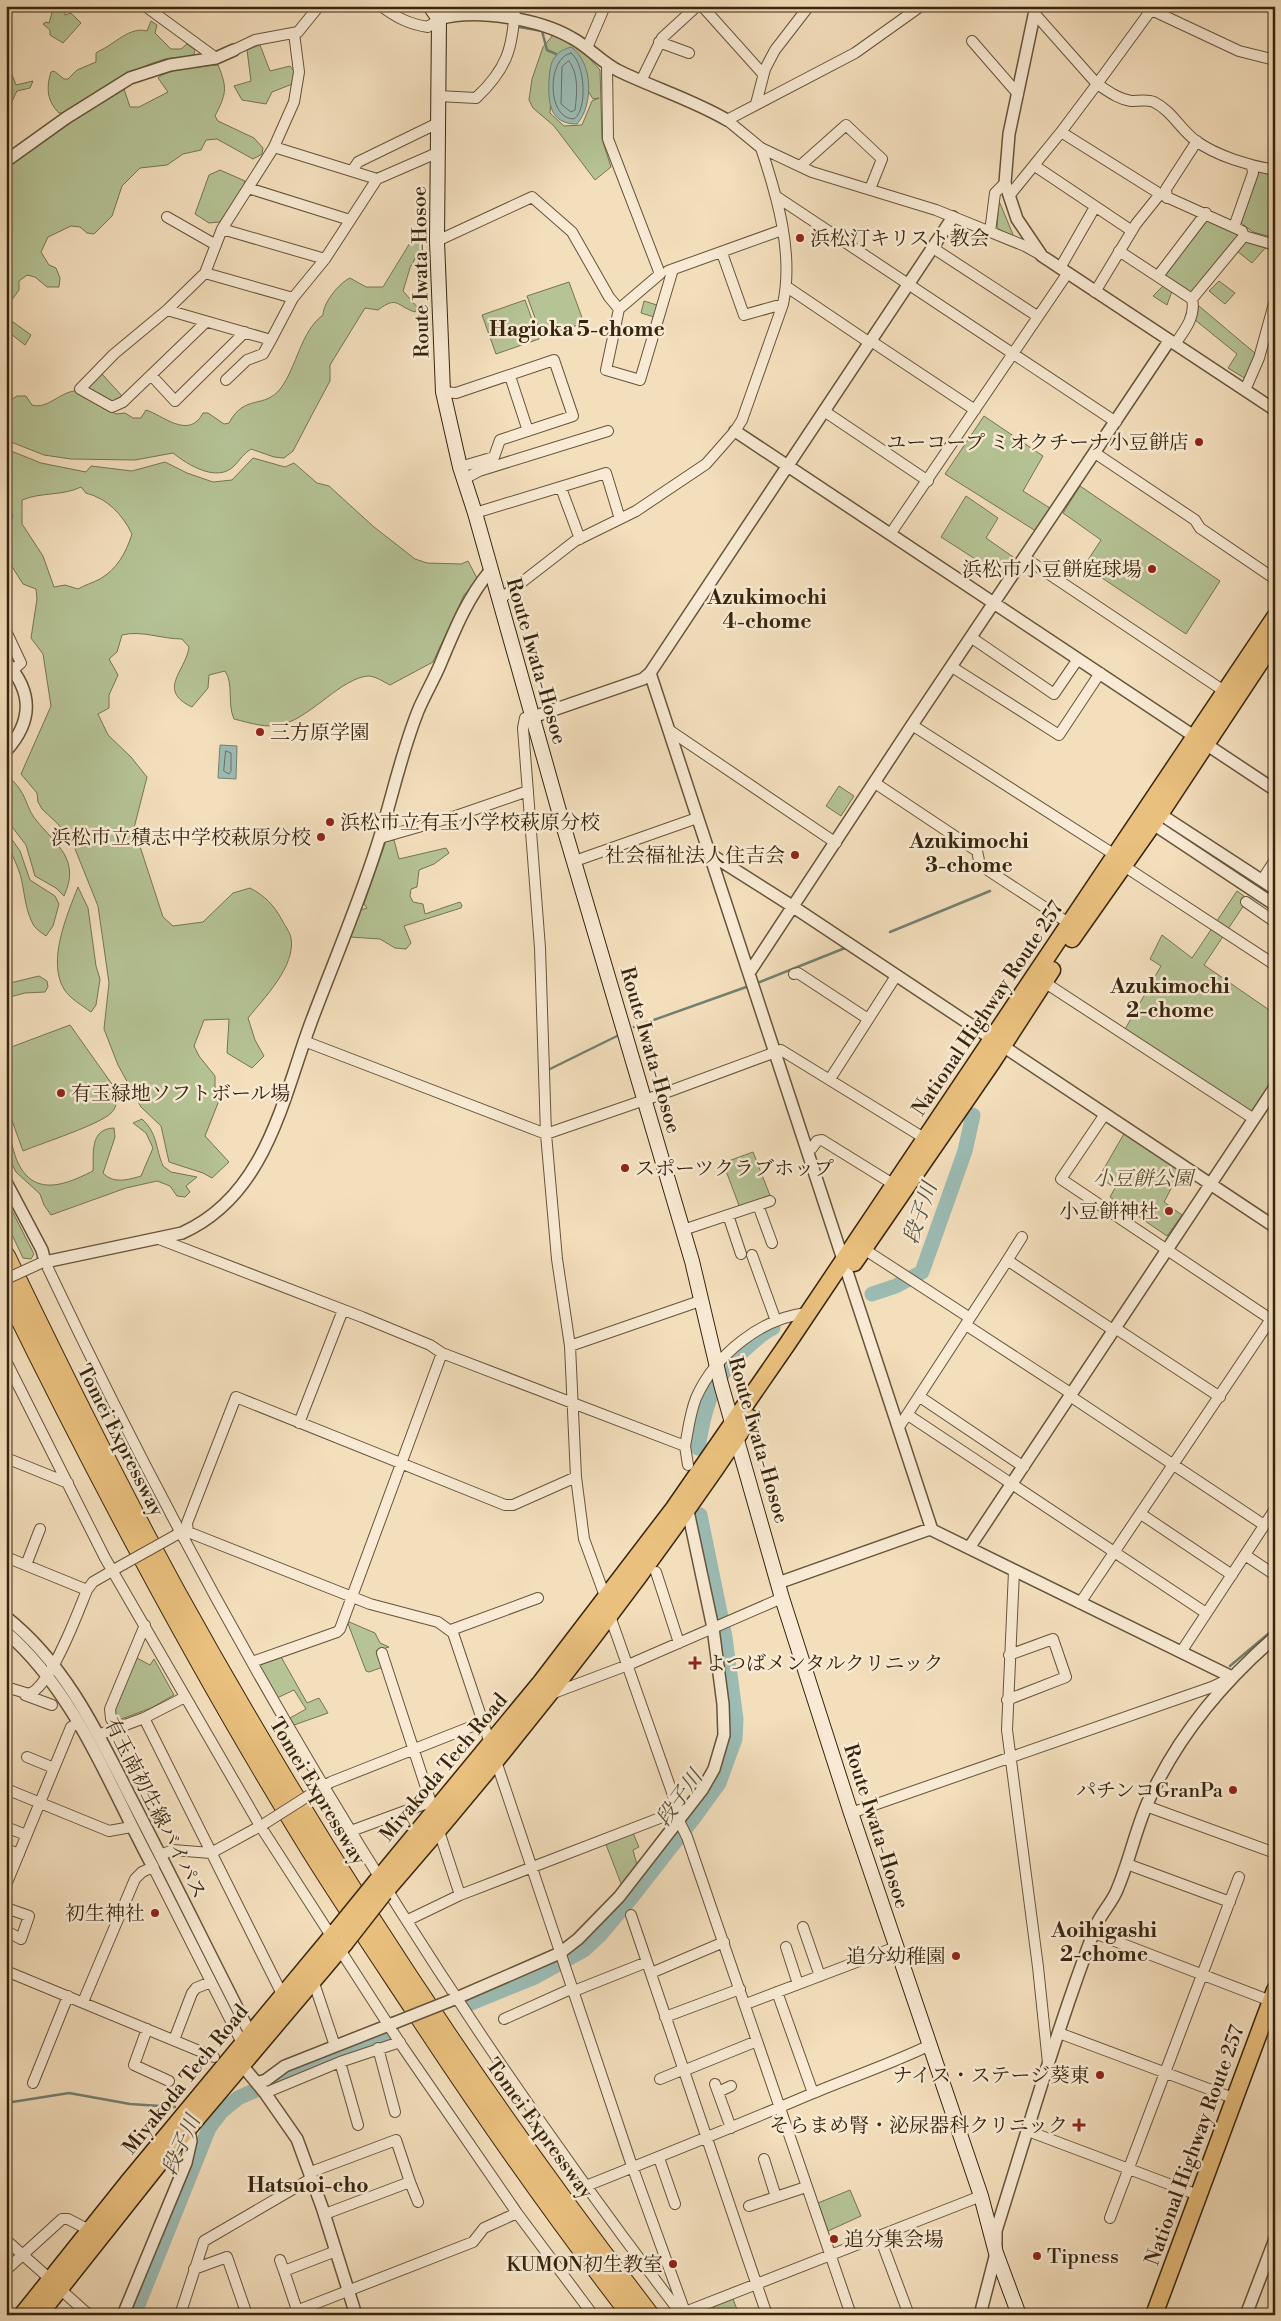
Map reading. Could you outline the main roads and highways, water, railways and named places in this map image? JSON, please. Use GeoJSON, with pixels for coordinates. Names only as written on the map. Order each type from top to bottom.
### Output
{"type":"FeatureCollection","features":[{"type":"Feature","properties":{"kind":"highway","name":"National Highway Route 257"},"geometry":{"type":"LineString","coordinates":[[1200,740],[1224,691],[1275,618]]}},
{"type":"Feature","properties":{"kind":"highway","name":"National Highway Route 257"},"geometry":{"type":"LineString","coordinates":[[736,1430],[997,1043],[1070,924],[1151,818],[1200,740],[1275,640]]}},
{"type":"Feature","properties":{"kind":"highway","name":"National Highway Route 257"},"geometry":{"type":"LineString","coordinates":[[736,1430],[807,1313],[846,1265],[893,1184],[924,1138],[1044,982],[1120,860]]}},
{"type":"Feature","properties":{"kind":"highway","name":"Tomei Expressway"},"geometry":{"type":"LineString","coordinates":[[6,1256],[96,1440],[178,1595],[322,1841],[465,2060],[540,2167],[650,2315]]}},
{"type":"Feature","properties":{"kind":"highway","name":"Tomei Expressway"},"geometry":{"type":"LineString","coordinates":[[6,1291],[100,1480],[156,1585],[244,1740],[310,1850],[454,2069],[529,2176],[631,2315]]}},
{"type":"Feature","properties":{"kind":"highway","name":"Miyakoda Tech Road"},"geometry":{"type":"LineString","coordinates":[[434,1814],[496,1761],[610,1616],[688,1511],[736,1430]]}},
{"type":"Feature","properties":{"kind":"highway","name":"Miyakoda Tech Road"},"geometry":{"type":"LineString","coordinates":[[22,2315],[55,2284],[189,2130],[313,1980],[338,1940],[382,1885],[434,1814],[606,1599],[674,1508],[736,1430]]}},
{"type":"Feature","properties":{"kind":"highway","name":"Miyakoda Tech Road"},"geometry":{"type":"LineString","coordinates":[[39,2315],[55,2284],[89,2230],[282,1994],[338,1940]]}},
{"type":"Feature","properties":{"kind":"highway","name":"National Highway Route 257"},"geometry":{"type":"LineString","coordinates":[[1154,2315],[1233,2098],[1273,1995]]}},
{"type":"Feature","properties":{"kind":"main road"},"geometry":{"type":"LineString","coordinates":[[430,6],[440,11]]}},
{"type":"Feature","properties":{"kind":"main road","name":"Route Iwata-Hosoe"},"geometry":{"type":"LineString","coordinates":[[440,11],[437,241],[442,392],[462,473],[476,513],[490,571],[683,1230],[721,1384],[736,1430],[782,1598],[851,1813],[980,2196],[996,2253],[1019,2315]]}},
{"type":"Feature","properties":{"kind":"water"},"geometry":{"type":"Polygon","coordinates":[[[571,47],[584,63],[589,84],[583,116],[577,124],[568,123],[556,116],[552,110],[549,96],[550,67],[552,62],[558,53],[571,47]]]}},
{"type":"Feature","properties":{"kind":"water"},"geometry":{"type":"Polygon","coordinates":[[[220,745],[237,746],[236,779],[218,778],[220,745]]]}},
{"type":"Feature","properties":{"kind":"waterway"},"geometry":{"type":"LineString","coordinates":[[483,6],[488,10]]}},
{"type":"Feature","properties":{"kind":"waterway"},"geometry":{"type":"LineString","coordinates":[[519,27],[542,31],[547,50],[556,54]]}},
{"type":"Feature","properties":{"kind":"waterway"},"geometry":{"type":"LineString","coordinates":[[890,932],[990,891]]}},
{"type":"Feature","properties":{"kind":"waterway"},"geometry":{"type":"LineString","coordinates":[[760,982],[845,948]]}},
{"type":"Feature","properties":{"kind":"waterway"},"geometry":{"type":"LineString","coordinates":[[634,1027],[749,986]]}},
{"type":"Feature","properties":{"kind":"waterway"},"geometry":{"type":"LineString","coordinates":[[550,1069],[617,1036]]}},
{"type":"Feature","properties":{"kind":"waterway","name":"段子川"},"geometry":{"type":"LineString","coordinates":[[872,1294],[896,1286],[922,1272],[965,1151],[973,1115]]}},
{"type":"Feature","properties":{"kind":"waterway","name":"段子川"},"geometry":{"type":"LineString","coordinates":[[698,1448],[708,1403],[720,1378],[738,1355],[773,1328]]}},
{"type":"Feature","properties":{"kind":"waterway","name":"段子川"},"geometry":{"type":"LineString","coordinates":[[466,2005],[535,1977],[584,1950],[601,1934],[632,1897],[719,1783],[735,1739],[736,1719],[725,1637],[700,1515]]}},
{"type":"Feature","properties":{"kind":"waterway"},"geometry":{"type":"LineString","coordinates":[[1230,1666],[1275,1628]]}},
{"type":"Feature","properties":{"kind":"waterway","name":"段子川"},"geometry":{"type":"LineString","coordinates":[[134,2315],[209,2128],[221,2112],[238,2098],[315,2064],[391,2035]]}},
{"type":"Feature","properties":{"kind":"waterway"},"geometry":{"type":"LineString","coordinates":[[6,2103],[69,2093],[130,2104],[175,2107]]}},
{"type":"Feature","properties":{"kind":"place","name":"浜松汀キリスト教会"},"geometry":{"type":"Point","coordinates":[800,238]}},
{"type":"Feature","properties":{"kind":"place","name":"ユーコープ ミオクチーナ小豆餅店"},"geometry":{"type":"Point","coordinates":[1199,442]}},
{"type":"Feature","properties":{"kind":"place","name":"浜松市小豆餅庭球場"},"geometry":{"type":"Point","coordinates":[1152,569]}},
{"type":"Feature","properties":{"kind":"place","name":"三方原学園"},"geometry":{"type":"Point","coordinates":[260,732]}},
{"type":"Feature","properties":{"kind":"place","name":"浜松市立有玉小学校萩原分校"},"geometry":{"type":"Point","coordinates":[330,822]}},
{"type":"Feature","properties":{"kind":"place","name":"浜松市立積志中学校萩原分校"},"geometry":{"type":"Point","coordinates":[321,837]}},
{"type":"Feature","properties":{"kind":"place","name":"社会福祉法人住吉会"},"geometry":{"type":"Point","coordinates":[795,855]}},
{"type":"Feature","properties":{"kind":"place","name":"有玉緑地ソフトボール場"},"geometry":{"type":"Point","coordinates":[61,1093]}},
{"type":"Feature","properties":{"kind":"place","name":"スポーツクラブホップ"},"geometry":{"type":"Point","coordinates":[625,1168]}},
{"type":"Feature","properties":{"kind":"place","name":"小豆餅神社"},"geometry":{"type":"Point","coordinates":[1169,1211]}},
{"type":"Feature","properties":{"kind":"place","name":"よつばメンタルクリニック"},"geometry":{"type":"Point","coordinates":[695,1663]}},
{"type":"Feature","properties":{"kind":"place","name":"パチンコGranPa"},"geometry":{"type":"Point","coordinates":[1233,1790]}},
{"type":"Feature","properties":{"kind":"place","name":"初生神社"},"geometry":{"type":"Point","coordinates":[155,1913]}},
{"type":"Feature","properties":{"kind":"place","name":"追分幼稚園"},"geometry":{"type":"Point","coordinates":[956,1956]}},
{"type":"Feature","properties":{"kind":"place","name":"ナイス・ステージ葵東"},"geometry":{"type":"Point","coordinates":[1100,2075]}},
{"type":"Feature","properties":{"kind":"place","name":"そらまめ腎・泌尿器科クリニック"},"geometry":{"type":"Point","coordinates":[1079,2125]}},
{"type":"Feature","properties":{"kind":"place","name":"追分集会場"},"geometry":{"type":"Point","coordinates":[834,2239]}},
{"type":"Feature","properties":{"kind":"place","name":"Tipness"},"geometry":{"type":"Point","coordinates":[1037,2256]}},
{"type":"Feature","properties":{"kind":"place","name":"KUMON初生教室"},"geometry":{"type":"Point","coordinates":[673,2264]}},
{"type":"Feature","properties":{"kind":"district","name":"Hagioka 5-chome"},"geometry":{"type":"Point","coordinates":[577,329]}},
{"type":"Feature","properties":{"kind":"district","name":"Azukimochi 4-chome"},"geometry":{"type":"Point","coordinates":[767,609]}},
{"type":"Feature","properties":{"kind":"district","name":"Azukimochi 3-chome"},"geometry":{"type":"Point","coordinates":[969,853]}},
{"type":"Feature","properties":{"kind":"district","name":"Azukimochi 2-chome"},"geometry":{"type":"Point","coordinates":[1170,998]}},
{"type":"Feature","properties":{"kind":"district","name":"Aoihigashi 2-chome"},"geometry":{"type":"Point","coordinates":[1104,1942]}},
{"type":"Feature","properties":{"kind":"district","name":"Hatsuoi-cho"},"geometry":{"type":"Point","coordinates":[308,2185]}},
{"type":"Feature","properties":{"kind":"park label","name":"小豆餅公園"},"geometry":{"type":"Point","coordinates":[1143,1178]}}]}
